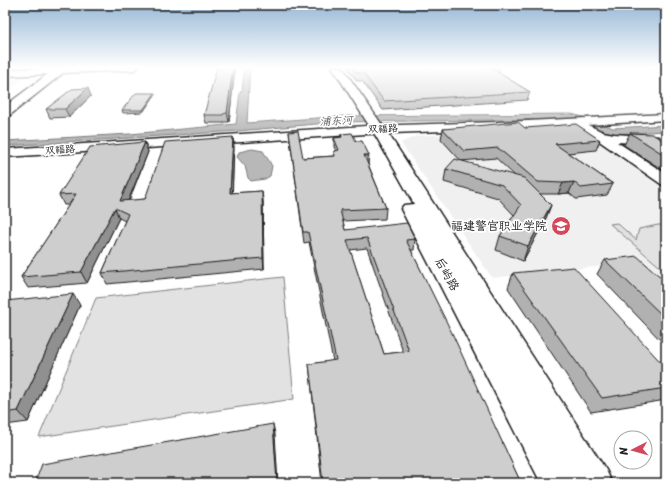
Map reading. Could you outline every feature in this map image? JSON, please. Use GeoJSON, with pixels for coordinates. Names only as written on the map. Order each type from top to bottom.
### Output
{"type":"FeatureCollection","features":[{"type":"Feature","properties":{"kind":"main road"},"geometry":{"type":"LineString","coordinates":[[5,103],[26,90]]}},
{"type":"Feature","properties":{"kind":"main road"},"geometry":{"type":"LineString","coordinates":[[5,112],[33,90]]}},
{"type":"Feature","properties":{"kind":"main road","name":"后屿路"},"geometry":{"type":"LineString","coordinates":[[345,90],[593,483]]}},
{"type":"Feature","properties":{"kind":"main road","name":"后屿路"},"geometry":{"type":"LineString","coordinates":[[349,90],[561,483]]}},
{"type":"Feature","properties":{"kind":"street","name":"双福路"},"geometry":{"type":"LineString","coordinates":[[5,154],[367,122],[511,126],[666,117]]}},
{"type":"Feature","properties":{"kind":"street"},"geometry":{"type":"LineString","coordinates":[[574,122],[599,135],[666,181]]}},
{"type":"Feature","properties":{"kind":"street"},"geometry":{"type":"LineString","coordinates":[[599,135],[614,138],[658,141]]}},
{"type":"Feature","properties":{"kind":"shaded area","name":"福建警官职业学院"},"geometry":{"type":"Polygon","coordinates":[[[576,126],[666,188],[666,304],[622,264],[492,278],[401,143],[416,136],[576,126]]]}},
{"type":"Feature","properties":{"kind":"shaded area"},"geometry":{"type":"Polygon","coordinates":[[[617,223],[636,240],[639,229],[666,225],[666,272],[610,224],[617,223]]]}},
{"type":"Feature","properties":{"kind":"shaded area"},"geometry":{"type":"Polygon","coordinates":[[[283,277],[294,399],[39,437],[96,298],[283,277]]]}},
{"type":"Feature","properties":{"kind":"water","name":"浦东河"},"geometry":{"type":"Polygon","coordinates":[[[249,90],[247,123],[345,116],[571,114],[584,117],[613,128],[666,125],[666,131],[613,134],[570,119],[339,122],[238,131],[5,146],[5,141],[130,134],[236,124],[240,92],[249,90]]]}},
{"type":"Feature","properties":{"kind":"water"},"geometry":{"type":"Polygon","coordinates":[[[252,149],[263,151],[272,166],[270,176],[265,179],[251,181],[248,178],[245,166],[237,157],[239,152],[252,149]]]}},
{"type":"Feature","properties":{"kind":"building"},"geometry":{"type":"Polygon","coordinates":[[[71,90],[86,90],[65,109],[46,109],[71,90]]]}},
{"type":"Feature","properties":{"kind":"building"},"geometry":{"type":"Polygon","coordinates":[[[211,90],[230,90],[227,113],[223,115],[204,115],[211,90]]]}},
{"type":"Feature","properties":{"kind":"building"},"geometry":{"type":"Polygon","coordinates":[[[376,90],[526,90],[530,92],[384,101],[376,90]]]}},
{"type":"Feature","properties":{"kind":"building"},"geometry":{"type":"Polygon","coordinates":[[[136,93],[155,93],[143,110],[122,110],[136,93]]]}},
{"type":"Feature","properties":{"kind":"building"},"geometry":{"type":"Polygon","coordinates":[[[518,122],[525,128],[576,124],[600,140],[555,144],[613,184],[581,188],[574,182],[538,182],[498,148],[464,151],[443,129],[518,122]]]}},
{"type":"Feature","properties":{"kind":"building"},"geometry":{"type":"Polygon","coordinates":[[[298,131],[303,158],[335,156],[334,151],[339,150],[334,138],[342,137],[341,134],[352,133],[356,141],[362,141],[369,155],[364,155],[386,208],[340,210],[345,230],[407,223],[415,239],[406,240],[452,333],[521,483],[323,483],[309,364],[336,360],[308,232],[303,232],[289,132],[298,131]],[[367,238],[347,240],[384,354],[409,351],[367,238]]]}},
{"type":"Feature","properties":{"kind":"building"},"geometry":{"type":"Polygon","coordinates":[[[630,133],[652,134],[666,142],[666,156],[630,133]]]}},
{"type":"Feature","properties":{"kind":"building"},"geometry":{"type":"Polygon","coordinates":[[[233,137],[230,193],[262,191],[263,258],[102,273],[128,214],[115,208],[81,272],[21,277],[76,194],[59,195],[90,147],[145,142],[120,201],[145,199],[165,142],[233,137]]]}},
{"type":"Feature","properties":{"kind":"building"},"geometry":{"type":"Polygon","coordinates":[[[455,159],[524,178],[551,205],[528,246],[500,236],[521,205],[502,185],[446,169],[455,159]]]}},
{"type":"Feature","properties":{"kind":"building"},"geometry":{"type":"Polygon","coordinates":[[[637,256],[666,282],[666,319],[605,260],[637,256]]]}},
{"type":"Feature","properties":{"kind":"building"},"geometry":{"type":"Polygon","coordinates":[[[574,267],[666,368],[666,388],[602,398],[513,273],[574,267]]]}},
{"type":"Feature","properties":{"kind":"building"},"geometry":{"type":"Polygon","coordinates":[[[73,294],[18,411],[5,413],[5,301],[73,294]]]}},
{"type":"Feature","properties":{"kind":"building"},"geometry":{"type":"Polygon","coordinates":[[[273,424],[277,483],[35,483],[42,464],[273,424]]]}},
{"type":"Feature","properties":{"kind":"place","name":"福建警官职业学院"},"geometry":{"type":"Point","coordinates":[561,226]}}]}
